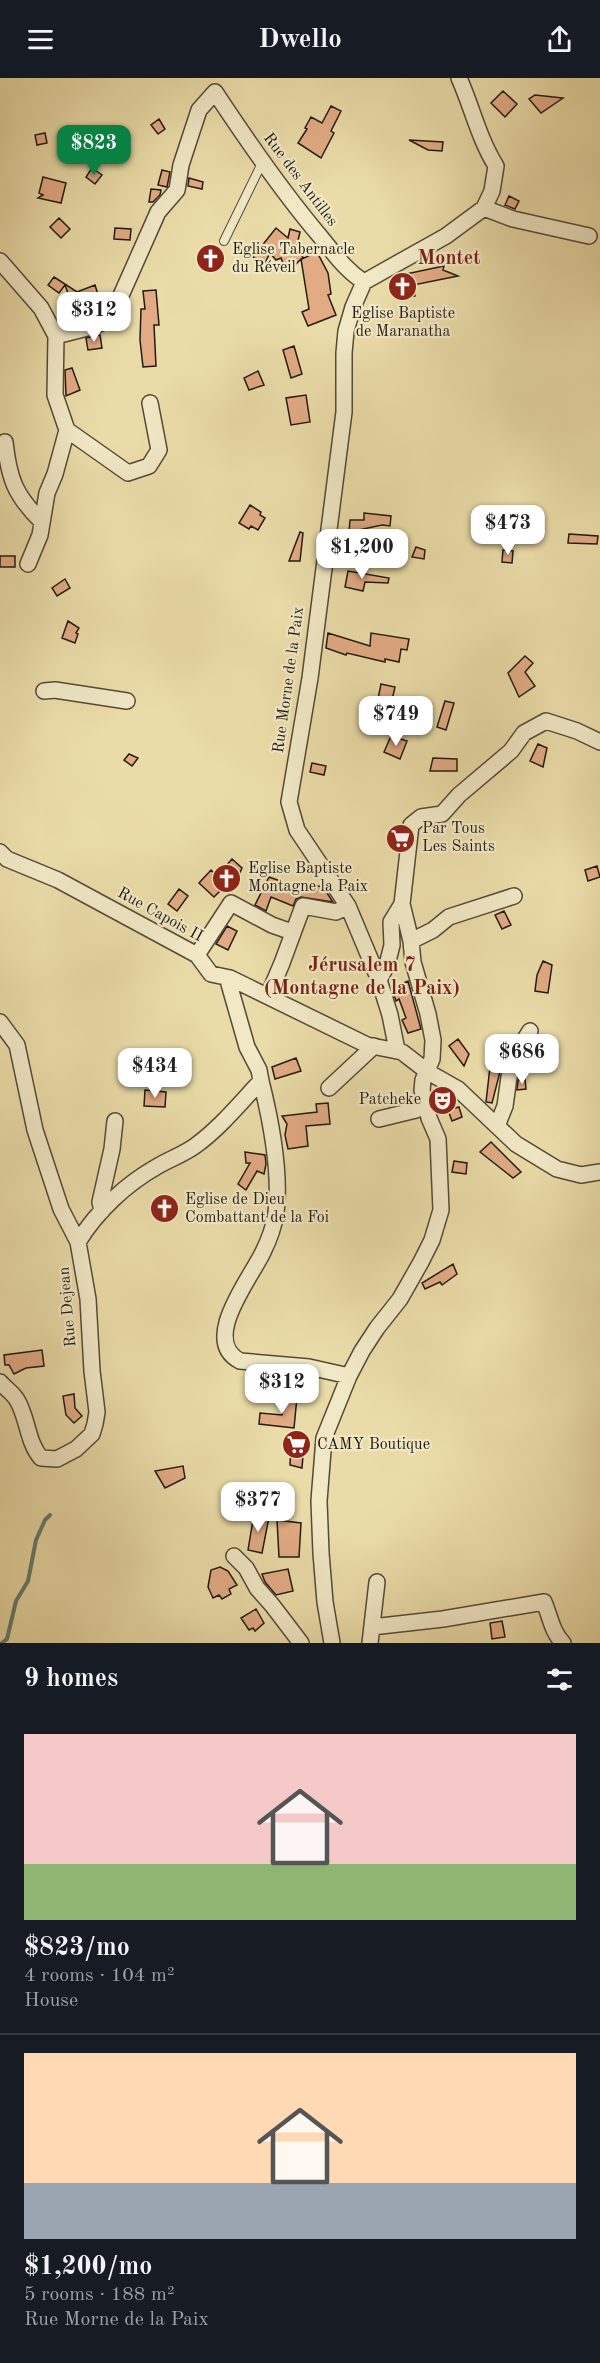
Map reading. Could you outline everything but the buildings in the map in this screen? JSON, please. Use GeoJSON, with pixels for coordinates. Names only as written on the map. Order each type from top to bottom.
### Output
{"type":"FeatureCollection","features":[{"type":"Feature","properties":{"kind":"street"},"geometry":{"type":"LineString","coordinates":[[364,282],[471,220],[484,208],[492,191],[496,166],[486,151],[470,102],[459,78]]}},
{"type":"Feature","properties":{"kind":"street","name":"Rue des Antilles"},"geometry":{"type":"LineString","coordinates":[[56,336],[95,326],[111,318],[158,212],[177,190],[181,165],[199,110],[215,92],[262,163],[337,258],[349,272],[364,282]]}},
{"type":"Feature","properties":{"kind":"street"},"geometry":{"type":"LineString","coordinates":[[484,208],[513,219],[589,236]]}},
{"type":"Feature","properties":{"kind":"street"},"geometry":{"type":"LineString","coordinates":[[0,261],[41,308],[56,336],[55,395],[67,430],[55,474],[47,493],[40,535],[28,564]]}},
{"type":"Feature","properties":{"kind":"street","name":"Rue Morne de la Paix"},"geometry":{"type":"LineString","coordinates":[[364,282],[346,331],[344,412],[310,678],[289,802],[297,830],[348,906],[379,980],[390,1015],[397,1050]]}},
{"type":"Feature","properties":{"kind":"street"},"geometry":{"type":"LineString","coordinates":[[67,430],[128,473],[149,466],[159,450],[150,403]]}},
{"type":"Feature","properties":{"kind":"street"},"geometry":{"type":"LineString","coordinates":[[5,442],[8,469],[14,487],[27,507],[41,521]]}},
{"type":"Feature","properties":{"kind":"street"},"geometry":{"type":"LineString","coordinates":[[44,691],[55,690],[127,701]]}},
{"type":"Feature","properties":{"kind":"street"},"geometry":{"type":"LineString","coordinates":[[332,1643],[325,1602],[321,1554],[320,1501],[324,1438],[349,1376],[377,1328],[400,1299],[421,1262],[438,1224],[441,1210],[438,1139],[424,1100],[423,1080],[432,1059],[433,1040],[413,962],[411,941],[402,904],[411,825],[421,817],[442,814],[459,795],[511,751],[524,733],[546,721],[577,731],[600,742]]}},
{"type":"Feature","properties":{"kind":"street","name":"Rue Capois II"},"geometry":{"type":"LineString","coordinates":[[0,852],[7,859],[58,880],[197,955],[212,974],[230,978],[367,1045],[397,1050],[428,1072],[458,1089],[516,1144],[557,1170],[581,1175],[600,1172]]}},
{"type":"Feature","properties":{"kind":"street"},"geometry":{"type":"LineString","coordinates":[[411,941],[433,930],[449,917],[514,896]]}},
{"type":"Feature","properties":{"kind":"street"},"geometry":{"type":"LineString","coordinates":[[197,955],[231,903],[272,925],[292,932]]}},
{"type":"Feature","properties":{"kind":"street"},"geometry":{"type":"LineString","coordinates":[[379,980],[387,965],[392,945],[391,922],[402,904]]}},
{"type":"Feature","properties":{"kind":"street"},"geometry":{"type":"LineString","coordinates":[[268,996],[303,906],[336,912],[348,906]]}},
{"type":"Feature","properties":{"kind":"street"},"geometry":{"type":"LineString","coordinates":[[230,978],[229,984],[247,1047],[259,1070],[272,1121],[276,1214],[263,1254],[231,1306],[227,1319],[226,1344],[233,1357],[240,1361],[309,1367],[349,1376]]}},
{"type":"Feature","properties":{"kind":"street","name":"Rue Dejean"},"geometry":{"type":"LineString","coordinates":[[0,1022],[17,1046],[35,1130],[61,1209],[78,1242],[88,1299],[97,1412],[92,1434],[86,1442],[66,1456],[57,1459],[41,1458],[37,1454],[28,1424],[16,1398],[0,1382]]}},
{"type":"Feature","properties":{"kind":"street"},"geometry":{"type":"LineString","coordinates":[[497,1126],[505,1106],[509,1077],[518,1050],[530,1030]]}},
{"type":"Feature","properties":{"kind":"street"},"geometry":{"type":"LineString","coordinates":[[330,1088],[374,1046]]}},
{"type":"Feature","properties":{"kind":"street"},"geometry":{"type":"LineString","coordinates":[[78,1242],[91,1221],[126,1188],[155,1167],[192,1149],[208,1136],[261,1081]]}},
{"type":"Feature","properties":{"kind":"street"},"geometry":{"type":"LineString","coordinates":[[379,1119],[416,1110],[424,1100]]}},
{"type":"Feature","properties":{"kind":"street"},"geometry":{"type":"LineString","coordinates":[[102,1211],[100,1202],[112,1149],[115,1121]]}},
{"type":"Feature","properties":{"kind":"street"},"geometry":{"type":"LineString","coordinates":[[234,1557],[246,1568],[257,1588],[301,1643]]}},
{"type":"Feature","properties":{"kind":"street"},"geometry":{"type":"LineString","coordinates":[[370,1643],[377,1582]]}},
{"type":"Feature","properties":{"kind":"street"},"geometry":{"type":"LineString","coordinates":[[372,1627],[443,1619],[544,1602],[552,1619],[555,1635],[563,1643]]}},
{"type":"Feature","properties":{"kind":"lane"},"geometry":{"type":"LineString","coordinates":[[224,241],[262,163]]}},
{"type":"Feature","properties":{"kind":"waterway"},"geometry":{"type":"LineString","coordinates":[[2,1643],[7,1639],[16,1601],[28,1581],[36,1540],[45,1520],[50,1515]]}},
{"type":"Feature","properties":{"kind":"place","name":"Eglise Tabernacle du Réveil"},"geometry":{"type":"Point","coordinates":[211,259]}},
{"type":"Feature","properties":{"kind":"place","name":"Eglise Baptiste de Maranatha"},"geometry":{"type":"Point","coordinates":[403,286]}},
{"type":"Feature","properties":{"kind":"place","name":"Par Tous Les Saints"},"geometry":{"type":"Point","coordinates":[401,838]}},
{"type":"Feature","properties":{"kind":"place","name":"Eglise Baptiste Montagne la Paix"},"geometry":{"type":"Point","coordinates":[227,878]}},
{"type":"Feature","properties":{"kind":"place","name":"Patcheke"},"geometry":{"type":"Point","coordinates":[442,1100]}},
{"type":"Feature","properties":{"kind":"place","name":"Eglise de Dieu Combattant de la Foi"},"geometry":{"type":"Point","coordinates":[164,1209]}},
{"type":"Feature","properties":{"kind":"place","name":"CAMY Boutique"},"geometry":{"type":"Point","coordinates":[296,1445]}},
{"type":"Feature","properties":{"kind":"district","name":"Montet"},"geometry":{"type":"Point","coordinates":[449,259]}},
{"type":"Feature","properties":{"kind":"district","name":"Jérusalem 7 (Montagne de la Paix)"},"geometry":{"type":"Point","coordinates":[362,978]}}]}
